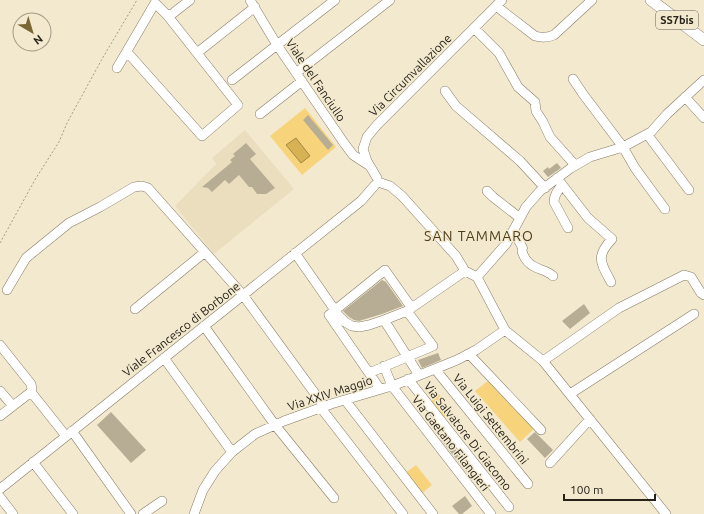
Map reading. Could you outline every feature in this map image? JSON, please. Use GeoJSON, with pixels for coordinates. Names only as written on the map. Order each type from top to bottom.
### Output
{"type":"FeatureCollection","features":[{"type":"Feature","properties":{"kind":"main road","name":"SS7bis"},"geometry":{"type":"LineString","coordinates":[[651,0],[704,40]]}},
{"type":"Feature","properties":{"kind":"street"},"geometry":{"type":"LineString","coordinates":[[166,15],[172,14],[190,0]]}},
{"type":"Feature","properties":{"kind":"street"},"geometry":{"type":"LineString","coordinates":[[232,80],[335,0]]}},
{"type":"Feature","properties":{"kind":"street"},"geometry":{"type":"LineString","coordinates":[[296,73],[390,0]]}},
{"type":"Feature","properties":{"kind":"street"},"geometry":{"type":"LineString","coordinates":[[499,3],[535,36],[542,38],[554,35],[592,0]]}},
{"type":"Feature","properties":{"kind":"street"},"geometry":{"type":"LineString","coordinates":[[117,68],[155,3],[238,105],[202,136],[127,52]]}},
{"type":"Feature","properties":{"kind":"street","name":"Via Circumvallazione"},"geometry":{"type":"LineString","coordinates":[[378,182],[367,161],[363,149],[367,137],[377,125],[499,3]]}},
{"type":"Feature","properties":{"kind":"street"},"geometry":{"type":"LineString","coordinates":[[197,53],[252,4]]}},
{"type":"Feature","properties":{"kind":"street","name":"Viale del Fanciullo"},"geometry":{"type":"LineString","coordinates":[[252,4],[277,45],[344,144],[353,155],[370,167]]}},
{"type":"Feature","properties":{"kind":"street"},"geometry":{"type":"LineString","coordinates":[[474,28],[499,53],[518,87],[535,102],[536,111],[550,137],[575,165]]}},
{"type":"Feature","properties":{"kind":"street"},"geometry":{"type":"LineString","coordinates":[[573,79],[624,147],[635,168],[665,209]]}},
{"type":"Feature","properties":{"kind":"street"},"geometry":{"type":"LineString","coordinates":[[568,228],[554,202],[554,198],[565,172],[590,157],[624,147],[651,132],[667,114],[704,80]]}},
{"type":"Feature","properties":{"kind":"street"},"geometry":{"type":"LineString","coordinates":[[260,114],[302,81]]}},
{"type":"Feature","properties":{"kind":"street"},"geometry":{"type":"LineString","coordinates":[[445,91],[456,106],[520,161],[545,188]]}},
{"type":"Feature","properties":{"kind":"street"},"geometry":{"type":"LineString","coordinates":[[685,97],[704,118]]}},
{"type":"Feature","properties":{"kind":"street"},"geometry":{"type":"LineString","coordinates":[[646,134],[689,190]]}},
{"type":"Feature","properties":{"kind":"street"},"geometry":{"type":"LineString","coordinates":[[378,182],[390,186],[402,196],[456,256],[465,271],[477,277],[505,330],[543,361],[666,514]]}},
{"type":"Feature","properties":{"kind":"street","name":"Viale Francesco di Borbone"},"geometry":{"type":"LineString","coordinates":[[0,488],[361,201],[378,182]]}},
{"type":"Feature","properties":{"kind":"street"},"geometry":{"type":"LineString","coordinates":[[477,277],[506,244],[526,207],[545,188],[560,182]]}},
{"type":"Feature","properties":{"kind":"street"},"geometry":{"type":"LineString","coordinates":[[560,182],[588,218],[612,239],[601,257],[601,264],[611,282]]}},
{"type":"Feature","properties":{"kind":"street"},"geometry":{"type":"LineString","coordinates":[[8,290],[26,258],[69,223],[134,187],[142,186],[148,188],[243,295],[322,407],[403,514]]}},
{"type":"Feature","properties":{"kind":"street"},"geometry":{"type":"LineString","coordinates":[[487,191],[492,197],[520,218]]}},
{"type":"Feature","properties":{"kind":"street"},"geometry":{"type":"LineString","coordinates":[[512,232],[521,243],[523,248],[522,253],[527,261],[532,266],[549,272],[553,276]]}},
{"type":"Feature","properties":{"kind":"street"},"geometry":{"type":"LineString","coordinates":[[135,309],[205,252]]}},
{"type":"Feature","properties":{"kind":"street"},"geometry":{"type":"LineString","coordinates":[[295,253],[339,316],[352,326],[360,327],[384,320],[409,309],[465,271]]}},
{"type":"Feature","properties":{"kind":"street"},"geometry":{"type":"LineString","coordinates":[[369,373],[433,346],[385,270],[329,315],[380,389]]}},
{"type":"Feature","properties":{"kind":"street"},"geometry":{"type":"LineString","coordinates":[[543,361],[619,308],[684,275],[691,277],[701,293],[704,295]]}},
{"type":"Feature","properties":{"kind":"street"},"geometry":{"type":"LineString","coordinates":[[570,394],[694,314]]}},
{"type":"Feature","properties":{"kind":"street"},"geometry":{"type":"LineString","coordinates":[[384,320],[419,375]]}},
{"type":"Feature","properties":{"kind":"street"},"geometry":{"type":"LineString","coordinates":[[204,326],[275,425],[334,498]]}},
{"type":"Feature","properties":{"kind":"street","name":"Via XXIV Maggio"},"geometry":{"type":"LineString","coordinates":[[194,514],[203,490],[215,471],[232,452],[255,434],[284,421],[322,407],[392,386],[434,369],[469,354],[505,330]]}},
{"type":"Feature","properties":{"kind":"street"},"geometry":{"type":"LineString","coordinates":[[0,345],[30,384],[32,389],[31,392],[69,434],[131,514]]}},
{"type":"Feature","properties":{"kind":"street"},"geometry":{"type":"LineString","coordinates":[[469,354],[541,430]]}},
{"type":"Feature","properties":{"kind":"street"},"geometry":{"type":"LineString","coordinates":[[164,358],[232,452]]}},
{"type":"Feature","properties":{"kind":"street","name":"Via Gaetano Filangieri"},"geometry":{"type":"LineString","coordinates":[[384,366],[392,386],[491,514]]}},
{"type":"Feature","properties":{"kind":"street","name":"Via Luigi Settembrini"},"geometry":{"type":"LineString","coordinates":[[434,369],[528,484]]}},
{"type":"Feature","properties":{"kind":"street","name":"Via Salvatore Di Giacomo"},"geometry":{"type":"LineString","coordinates":[[408,379],[509,507]]}},
{"type":"Feature","properties":{"kind":"street"},"geometry":{"type":"LineString","coordinates":[[0,391],[13,406]]}},
{"type":"Feature","properties":{"kind":"street"},"geometry":{"type":"LineString","coordinates":[[0,416],[31,392]]}},
{"type":"Feature","properties":{"kind":"street"},"geometry":{"type":"LineString","coordinates":[[345,400],[432,514]]}},
{"type":"Feature","properties":{"kind":"street"},"geometry":{"type":"LineString","coordinates":[[550,462],[590,419]]}},
{"type":"Feature","properties":{"kind":"street"},"geometry":{"type":"LineString","coordinates":[[33,462],[73,514]]}},
{"type":"Feature","properties":{"kind":"street"},"geometry":{"type":"LineString","coordinates":[[0,497],[13,514]]}},
{"type":"Feature","properties":{"kind":"street"},"geometry":{"type":"LineString","coordinates":[[143,514],[162,501]]}},
{"type":"Feature","properties":{"kind":"path"},"geometry":{"type":"LineString","coordinates":[[0,243],[36,178],[59,142],[67,122],[137,0]]}},
{"type":"Feature","properties":{"kind":"shaded area"},"geometry":{"type":"Polygon","coordinates":[[[305,108],[336,147],[302,175],[270,136],[305,108]]]}},
{"type":"Feature","properties":{"kind":"shaded area"},"geometry":{"type":"Polygon","coordinates":[[[245,130],[294,189],[214,254],[175,206],[216,164],[212,158],[245,130]]]}},
{"type":"Feature","properties":{"kind":"shaded area"},"geometry":{"type":"Polygon","coordinates":[[[296,138],[310,156],[301,163],[286,145],[296,138]]]}},
{"type":"Feature","properties":{"kind":"shaded area"},"geometry":{"type":"Polygon","coordinates":[[[489,380],[535,428],[520,442],[475,391],[489,380]]]}},
{"type":"Feature","properties":{"kind":"shaded area"},"geometry":{"type":"Polygon","coordinates":[[[439,394],[452,411],[442,419],[429,403],[439,394]]]}},
{"type":"Feature","properties":{"kind":"shaded area"},"geometry":{"type":"Polygon","coordinates":[[[416,465],[432,485],[421,494],[405,473],[416,465]]]}},
{"type":"Feature","properties":{"kind":"building"},"geometry":{"type":"Polygon","coordinates":[[[308,115],[333,145],[328,150],[303,120],[308,115]]]}},
{"type":"Feature","properties":{"kind":"building"},"geometry":{"type":"Polygon","coordinates":[[[246,143],[256,154],[250,159],[275,188],[266,194],[257,194],[239,175],[229,184],[225,180],[212,192],[208,188],[202,187],[232,162],[230,160],[235,156],[233,154],[246,143]]]}},
{"type":"Feature","properties":{"kind":"building"},"geometry":{"type":"Polygon","coordinates":[[[557,163],[561,168],[548,177],[543,171],[548,167],[549,169],[557,163]]]}},
{"type":"Feature","properties":{"kind":"building"},"geometry":{"type":"Polygon","coordinates":[[[382,280],[386,282],[403,306],[359,321],[349,317],[343,311],[382,280]]]}},
{"type":"Feature","properties":{"kind":"building"},"geometry":{"type":"Polygon","coordinates":[[[584,304],[590,313],[570,329],[562,321],[584,304]]]}},
{"type":"Feature","properties":{"kind":"building"},"geometry":{"type":"Polygon","coordinates":[[[438,353],[441,360],[422,368],[418,360],[438,353]]]}},
{"type":"Feature","properties":{"kind":"building"},"geometry":{"type":"Polygon","coordinates":[[[111,412],[146,450],[131,463],[97,425],[111,412]]]}},
{"type":"Feature","properties":{"kind":"building"},"geometry":{"type":"Polygon","coordinates":[[[535,432],[553,450],[545,458],[527,439],[535,432]]]}},
{"type":"Feature","properties":{"kind":"building"},"geometry":{"type":"Polygon","coordinates":[[[445,436],[472,471],[468,474],[441,440],[445,436]]]}},
{"type":"Feature","properties":{"kind":"building"},"geometry":{"type":"Polygon","coordinates":[[[465,496],[472,506],[462,514],[459,514],[452,506],[465,496]]]}},
{"type":"Feature","properties":{"kind":"district","name":"SAN TAMMARO"},"geometry":{"type":"Point","coordinates":[479,236]}}]}
